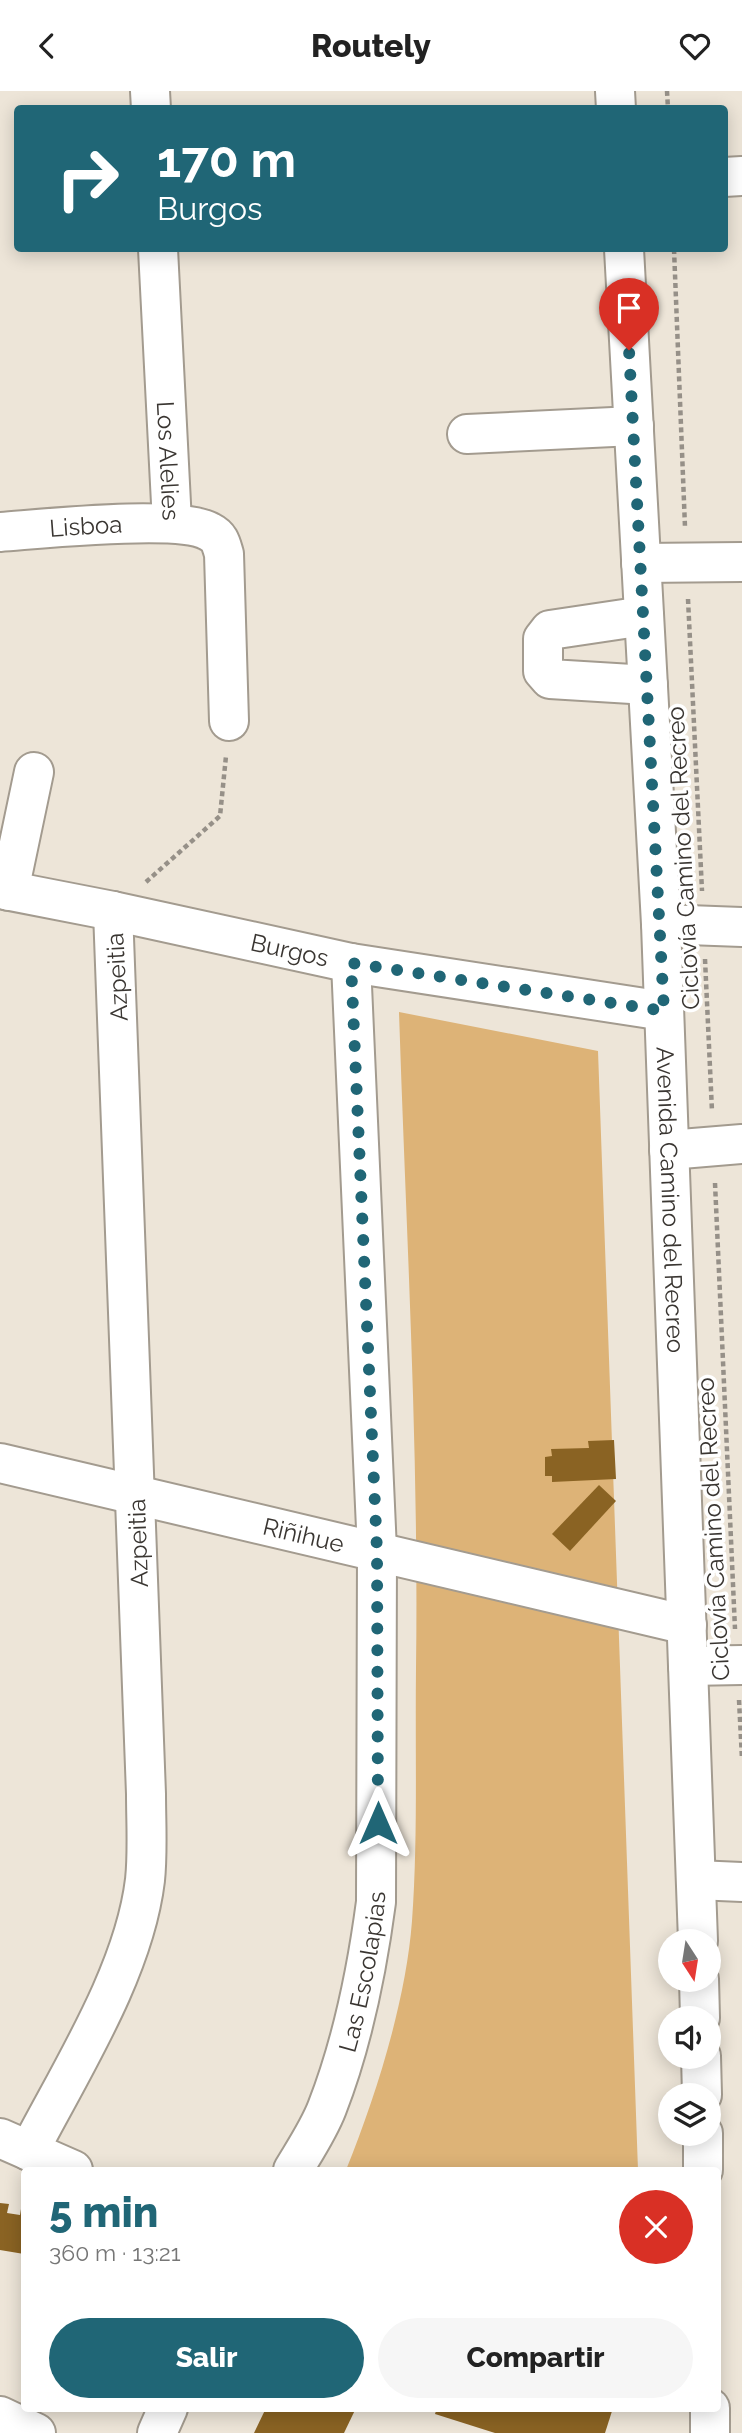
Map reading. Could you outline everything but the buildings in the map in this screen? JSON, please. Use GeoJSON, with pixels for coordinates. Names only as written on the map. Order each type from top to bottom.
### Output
{"type":"FeatureCollection","features":[{"type":"Feature","properties":{"kind":"street","name":"Los Alelies"},"geometry":{"type":"LineString","coordinates":[[158,252],[172,523],[208,530],[219,539],[224,554],[229,721]]}},
{"type":"Feature","properties":{"kind":"street","name":"Avenida Camino del Recreo"},"geometry":{"type":"LineString","coordinates":[[624,252],[661,924],[698,1929]]}},
{"type":"Feature","properties":{"kind":"street"},"geometry":{"type":"LineString","coordinates":[[467,434],[634,425]]}},
{"type":"Feature","properties":{"kind":"street","name":"Lisboa"},"geometry":{"type":"LineString","coordinates":[[0,532],[172,523]]}},
{"type":"Feature","properties":{"kind":"street"},"geometry":{"type":"LineString","coordinates":[[641,563],[742,562]]}},
{"type":"Feature","properties":{"kind":"street"},"geometry":{"type":"LineString","coordinates":[[644,615],[550,630],[543,639],[543,671],[550,679],[648,685]]}},
{"type":"Feature","properties":{"kind":"street"},"geometry":{"type":"LineString","coordinates":[[5,890],[34,772]]}},
{"type":"Feature","properties":{"kind":"street","name":"Burgos"},"geometry":{"type":"LineString","coordinates":[[5,890],[351,963],[664,1011]]}},
{"type":"Feature","properties":{"kind":"street","name":"Azpeitia"},"geometry":{"type":"LineString","coordinates":[[15,2144],[107,1999],[128,1950],[145,1880],[146,1794],[113,911]]}},
{"type":"Feature","properties":{"kind":"street"},"geometry":{"type":"LineString","coordinates":[[661,924],[742,927]]}},
{"type":"Feature","properties":{"kind":"street","name":"Las Escolapias"},"geometry":{"type":"LineString","coordinates":[[295,2167],[327,2109],[358,2001],[370,1952],[375,1915],[378,1850],[377,1551],[351,963]]}},
{"type":"Feature","properties":{"kind":"street"},"geometry":{"type":"LineString","coordinates":[[669,1150],[728,1145]]}},
{"type":"Feature","properties":{"kind":"street","name":"Riñihue"},"geometry":{"type":"LineString","coordinates":[[0,1463],[687,1625]]}},
{"type":"Feature","properties":{"kind":"street"},"geometry":{"type":"LineString","coordinates":[[688,1666],[739,1665]]}},
{"type":"Feature","properties":{"kind":"street"},"geometry":{"type":"LineString","coordinates":[[696,1880],[742,1882]]}},
{"type":"Feature","properties":{"kind":"street"},"geometry":{"type":"LineString","coordinates":[[15,2144],[66,2167]]}},
{"type":"Feature","properties":{"kind":"street"},"geometry":{"type":"LineString","coordinates":[[703,2146],[704,2167]]}},
{"type":"Feature","properties":{"kind":"street"},"geometry":{"type":"LineString","coordinates":[[157,2433],[166,2412]]}},
{"type":"Feature","properties":{"kind":"street"},"geometry":{"type":"LineString","coordinates":[[710,2412],[710,2433]]}},
{"type":"Feature","properties":{"kind":"street"},"geometry":{"type":"LineString","coordinates":[[0,2416],[36,2433]]}},
{"type":"Feature","properties":{"kind":"path","name":"Ciclovía Camino del Recreo"},"geometry":{"type":"LineString","coordinates":[[674,252],[704,926],[728,1145],[742,1759]]}},
{"type":"Feature","properties":{"kind":"path"},"geometry":{"type":"LineString","coordinates":[[113,911],[220,816],[229,721]]}},
{"type":"Feature","properties":{"kind":"shaded area"},"geometry":{"type":"Polygon","coordinates":[[[399,1012],[598,1051],[638,2167],[347,2167],[388,2048],[409,1952],[412,1921],[416,1795],[416,1505],[399,1012]]]}},
{"type":"Feature","properties":{"kind":"route"},"geometry":{"type":"LineString","coordinates":[[378,1823],[377,1551],[351,963],[664,1011],[629,350]]}}]}
